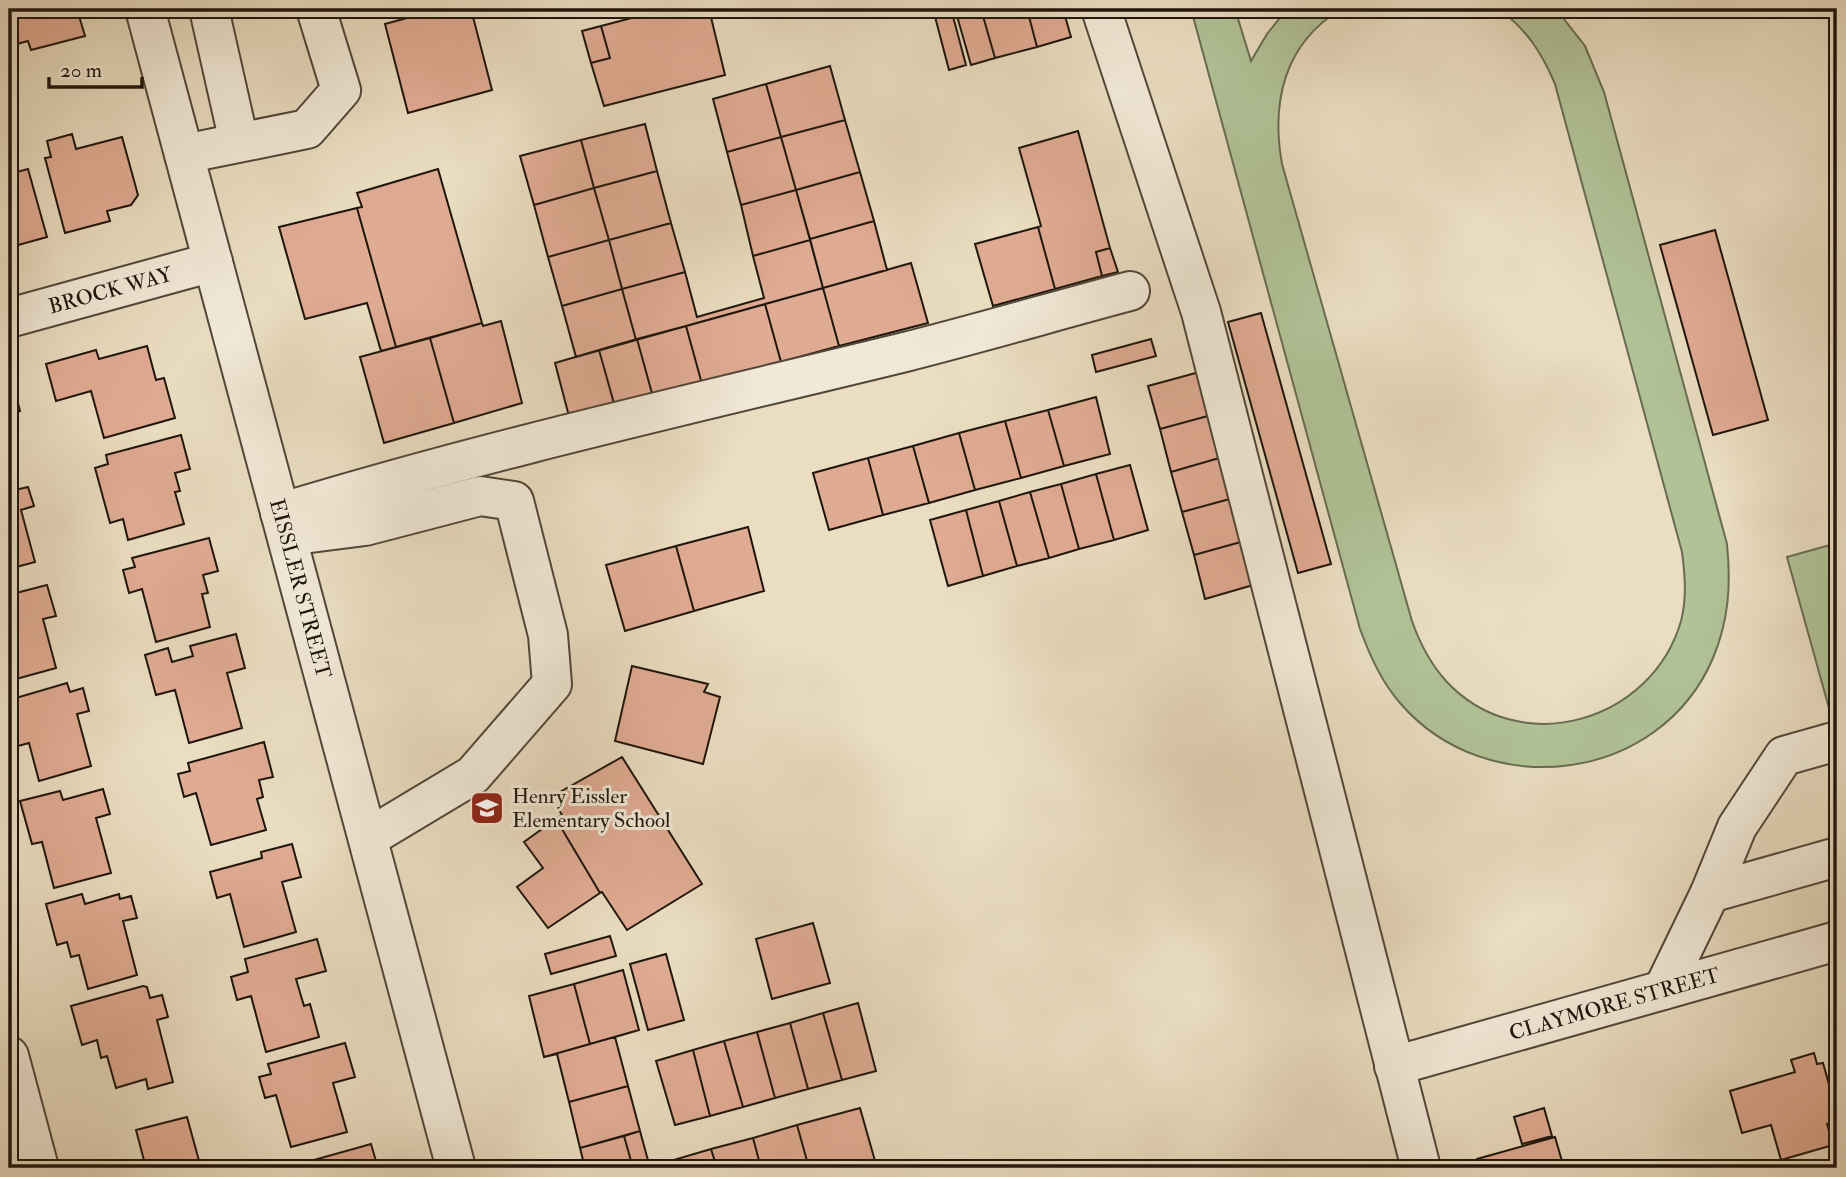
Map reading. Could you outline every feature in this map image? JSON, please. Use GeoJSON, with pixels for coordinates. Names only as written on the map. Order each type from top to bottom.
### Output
{"type":"FeatureCollection","features":[{"type":"Feature","properties":{"kind":"street","name":"EISSLER STREET"},"geometry":{"type":"LineString","coordinates":[[145,9],[456,1168]]}},
{"type":"Feature","properties":{"kind":"street"},"geometry":{"type":"LineString","coordinates":[[208,9],[239,142]]}},
{"type":"Feature","properties":{"kind":"street"},"geometry":{"type":"LineString","coordinates":[[184,154],[307,129],[341,90],[316,9]]}},
{"type":"Feature","properties":{"kind":"street"},"geometry":{"type":"LineString","coordinates":[[1101,9],[1201,312],[1421,1168]]}},
{"type":"Feature","properties":{"kind":"street","name":"BROCK WAY"},"geometry":{"type":"LineString","coordinates":[[9,317],[213,262]]}},
{"type":"Feature","properties":{"kind":"street"},"geometry":{"type":"LineString","coordinates":[[284,525],[372,485],[639,415],[908,351],[1130,291]]}},
{"type":"Feature","properties":{"kind":"street"},"geometry":{"type":"LineString","coordinates":[[284,525],[344,529],[480,496],[514,501],[548,635],[552,684],[473,775],[368,838]]}},
{"type":"Feature","properties":{"kind":"street"},"geometry":{"type":"LineString","coordinates":[[1663,990],[1710,893],[1738,827],[1784,756],[1837,741]]}},
{"type":"Feature","properties":{"kind":"street"},"geometry":{"type":"LineString","coordinates":[[1710,893],[1837,857]]}},
{"type":"Feature","properties":{"kind":"street","name":"CLAYMORE STREET"},"geometry":{"type":"LineString","coordinates":[[1394,1066],[1837,941]]}},
{"type":"Feature","properties":{"kind":"street"},"geometry":{"type":"LineString","coordinates":[[9,1056],[39,1168]]}},
{"type":"Feature","properties":{"kind":"green space"},"geometry":{"type":"Polygon","coordinates":[[[1191,9],[1235,9],[1251,61],[1267,34],[1287,9],[1341,9],[1306,39],[1294,57],[1281,97],[1279,141],[1282,164],[1412,621],[1418,638],[1440,674],[1476,706],[1510,720],[1545,724],[1580,719],[1613,705],[1642,684],[1666,656],[1681,621],[1685,595],[1682,552],[1555,84],[1532,42],[1517,24],[1498,9],[1556,9],[1585,46],[1604,92],[1727,544],[1728,602],[1713,658],[1688,700],[1654,732],[1614,754],[1569,765],[1523,766],[1478,756],[1436,735],[1400,703],[1387,686],[1360,629],[1191,9]]]}},
{"type":"Feature","properties":{"kind":"green space"},"geometry":{"type":"Polygon","coordinates":[[[1837,543],[1837,717],[1832,719],[1787,557],[1837,543]]]}},
{"type":"Feature","properties":{"kind":"building"},"geometry":{"type":"Polygon","coordinates":[[[9,9],[77,9],[85,36],[31,50],[28,41],[17,44],[9,9]]]}},
{"type":"Feature","properties":{"kind":"building"},"geometry":{"type":"Polygon","coordinates":[[[440,9],[471,9],[492,90],[408,113],[385,24],[440,9]]]}},
{"type":"Feature","properties":{"kind":"building"},"geometry":{"type":"Polygon","coordinates":[[[666,9],[709,9],[725,75],[604,106],[591,63],[610,58],[601,26],[666,9]]]}},
{"type":"Feature","properties":{"kind":"building"},"geometry":{"type":"Polygon","coordinates":[[[933,9],[951,9],[966,65],[949,70],[933,9]]]}},
{"type":"Feature","properties":{"kind":"building"},"geometry":{"type":"Polygon","coordinates":[[[955,9],[981,9],[995,58],[971,65],[955,9]]]}},
{"type":"Feature","properties":{"kind":"building"},"geometry":{"type":"Polygon","coordinates":[[[981,9],[1027,9],[1037,47],[995,58],[981,9]]]}},
{"type":"Feature","properties":{"kind":"building"},"geometry":{"type":"Polygon","coordinates":[[[1027,9],[1063,9],[1071,37],[1037,47],[1027,9]]]}},
{"type":"Feature","properties":{"kind":"building"},"geometry":{"type":"Polygon","coordinates":[[[601,26],[610,58],[591,63],[582,31],[601,26]]]}},
{"type":"Feature","properties":{"kind":"building"},"geometry":{"type":"Polygon","coordinates":[[[830,66],[845,120],[781,137],[766,84],[830,66]]]}},
{"type":"Feature","properties":{"kind":"building"},"geometry":{"type":"Polygon","coordinates":[[[766,84],[781,137],[727,152],[713,99],[766,84]]]}},
{"type":"Feature","properties":{"kind":"building"},"geometry":{"type":"Polygon","coordinates":[[[845,120],[860,172],[796,190],[781,137],[845,120]]]}},
{"type":"Feature","properties":{"kind":"building"},"geometry":{"type":"Polygon","coordinates":[[[645,124],[657,171],[594,188],[581,140],[645,124]]]}},
{"type":"Feature","properties":{"kind":"building"},"geometry":{"type":"Polygon","coordinates":[[[1078,131],[1110,248],[1096,252],[1102,276],[1055,289],[1019,148],[1078,131]]]}},
{"type":"Feature","properties":{"kind":"building"},"geometry":{"type":"Polygon","coordinates":[[[72,134],[76,149],[122,137],[138,195],[131,205],[107,211],[110,221],[65,233],[45,158],[51,157],[47,141],[72,134]]]}},
{"type":"Feature","properties":{"kind":"building"},"geometry":{"type":"Polygon","coordinates":[[[781,137],[796,190],[741,205],[727,152],[781,137]]]}},
{"type":"Feature","properties":{"kind":"building"},"geometry":{"type":"Polygon","coordinates":[[[581,140],[594,188],[534,205],[520,156],[581,140]]]}},
{"type":"Feature","properties":{"kind":"building"},"geometry":{"type":"Polygon","coordinates":[[[28,169],[47,237],[11,247],[9,174],[28,169]]]}},
{"type":"Feature","properties":{"kind":"building"},"geometry":{"type":"Polygon","coordinates":[[[438,169],[482,323],[396,347],[357,208],[362,207],[357,193],[438,169]]]}},
{"type":"Feature","properties":{"kind":"building"},"geometry":{"type":"Polygon","coordinates":[[[657,171],[671,223],[609,240],[594,188],[657,171]]]}},
{"type":"Feature","properties":{"kind":"building"},"geometry":{"type":"Polygon","coordinates":[[[860,172],[874,221],[810,239],[796,190],[860,172]]]}},
{"type":"Feature","properties":{"kind":"building"},"geometry":{"type":"Polygon","coordinates":[[[594,188],[609,240],[548,257],[534,205],[594,188]]]}},
{"type":"Feature","properties":{"kind":"building"},"geometry":{"type":"Polygon","coordinates":[[[796,190],[810,240],[753,256],[741,205],[796,190]]]}},
{"type":"Feature","properties":{"kind":"building"},"geometry":{"type":"Polygon","coordinates":[[[357,208],[396,347],[381,351],[367,303],[305,319],[279,227],[357,208]]]}},
{"type":"Feature","properties":{"kind":"building"},"geometry":{"type":"Polygon","coordinates":[[[874,221],[887,270],[823,288],[810,239],[874,221]]]}},
{"type":"Feature","properties":{"kind":"building"},"geometry":{"type":"Polygon","coordinates":[[[671,223],[685,272],[622,289],[609,240],[671,223]]]}},
{"type":"Feature","properties":{"kind":"building"},"geometry":{"type":"Polygon","coordinates":[[[1038,227],[1055,289],[993,306],[975,244],[1038,227]]]}},
{"type":"Feature","properties":{"kind":"building"},"geometry":{"type":"Polygon","coordinates":[[[1715,230],[1768,420],[1713,435],[1660,245],[1715,230]]]}},
{"type":"Feature","properties":{"kind":"building"},"geometry":{"type":"Polygon","coordinates":[[[609,240],[622,289],[562,306],[548,257],[609,240]]]}},
{"type":"Feature","properties":{"kind":"building"},"geometry":{"type":"Polygon","coordinates":[[[810,240],[823,288],[636,340],[622,289],[685,272],[697,317],[764,298],[753,256],[810,240]]]}},
{"type":"Feature","properties":{"kind":"building"},"geometry":{"type":"Polygon","coordinates":[[[1110,248],[1118,272],[1102,276],[1096,252],[1110,248]]]}},
{"type":"Feature","properties":{"kind":"building"},"geometry":{"type":"Polygon","coordinates":[[[911,263],[928,323],[839,346],[823,288],[911,263]]]}},
{"type":"Feature","properties":{"kind":"building"},"geometry":{"type":"Polygon","coordinates":[[[823,288],[839,346],[781,362],[765,304],[823,288]]]}},
{"type":"Feature","properties":{"kind":"building"},"geometry":{"type":"Polygon","coordinates":[[[622,289],[636,340],[576,357],[562,306],[622,289]]]}},
{"type":"Feature","properties":{"kind":"building"},"geometry":{"type":"Polygon","coordinates":[[[765,304],[781,362],[702,384],[686,326],[765,304]]]}},
{"type":"Feature","properties":{"kind":"building"},"geometry":{"type":"Polygon","coordinates":[[[1261,313],[1331,564],[1298,573],[1228,322],[1261,313]]]}},
{"type":"Feature","properties":{"kind":"building"},"geometry":{"type":"Polygon","coordinates":[[[501,321],[522,403],[454,423],[430,338],[482,323],[483,326],[501,321]]]}},
{"type":"Feature","properties":{"kind":"building"},"geometry":{"type":"Polygon","coordinates":[[[686,326],[702,384],[653,397],[637,339],[686,326]]]}},
{"type":"Feature","properties":{"kind":"building"},"geometry":{"type":"Polygon","coordinates":[[[430,338],[454,423],[384,443],[360,357],[430,338]]]}},
{"type":"Feature","properties":{"kind":"building"},"geometry":{"type":"Polygon","coordinates":[[[637,339],[653,397],[615,407],[599,350],[637,339]]]}},
{"type":"Feature","properties":{"kind":"building"},"geometry":{"type":"Polygon","coordinates":[[[1151,339],[1156,356],[1096,372],[1092,355],[1151,339]]]}},
{"type":"Feature","properties":{"kind":"building"},"geometry":{"type":"Polygon","coordinates":[[[147,346],[156,380],[164,378],[175,418],[104,438],[91,391],[56,401],[46,364],[96,350],[99,359],[147,346]]]}},
{"type":"Feature","properties":{"kind":"building"},"geometry":{"type":"Polygon","coordinates":[[[599,350],[615,407],[570,420],[555,363],[599,350]]]}},
{"type":"Feature","properties":{"kind":"building"},"geometry":{"type":"Polygon","coordinates":[[[1203,371],[1215,414],[1160,429],[1148,386],[1203,371]]]}},
{"type":"Feature","properties":{"kind":"building"},"geometry":{"type":"Polygon","coordinates":[[[9,374],[20,411],[9,414],[9,374]]]}},
{"type":"Feature","properties":{"kind":"building"},"geometry":{"type":"Polygon","coordinates":[[[1096,397],[1110,454],[1064,466],[1048,410],[1096,397]]]}},
{"type":"Feature","properties":{"kind":"building"},"geometry":{"type":"Polygon","coordinates":[[[1048,410],[1064,466],[1021,478],[1005,421],[1048,410]]]}},
{"type":"Feature","properties":{"kind":"building"},"geometry":{"type":"Polygon","coordinates":[[[1215,414],[1226,456],[1171,472],[1160,429],[1215,414]]]}},
{"type":"Feature","properties":{"kind":"building"},"geometry":{"type":"Polygon","coordinates":[[[1005,421],[1021,478],[975,490],[959,433],[1005,421]]]}},
{"type":"Feature","properties":{"kind":"building"},"geometry":{"type":"Polygon","coordinates":[[[959,433],[975,490],[929,503],[913,446],[959,433]]]}},
{"type":"Feature","properties":{"kind":"building"},"geometry":{"type":"Polygon","coordinates":[[[181,435],[190,469],[175,473],[180,491],[175,492],[184,524],[128,540],[123,519],[110,523],[95,468],[108,464],[106,455],[181,435]]]}},
{"type":"Feature","properties":{"kind":"building"},"geometry":{"type":"Polygon","coordinates":[[[913,446],[929,503],[883,515],[868,458],[913,446]]]}},
{"type":"Feature","properties":{"kind":"building"},"geometry":{"type":"Polygon","coordinates":[[[1226,456],[1237,497],[1182,512],[1171,472],[1226,456]]]}},
{"type":"Feature","properties":{"kind":"building"},"geometry":{"type":"Polygon","coordinates":[[[868,458],[883,515],[829,530],[813,473],[868,458]]]}},
{"type":"Feature","properties":{"kind":"building"},"geometry":{"type":"Polygon","coordinates":[[[1130,465],[1148,530],[1114,540],[1096,474],[1130,465]]]}},
{"type":"Feature","properties":{"kind":"building"},"geometry":{"type":"Polygon","coordinates":[[[1096,474],[1114,540],[1079,549],[1061,484],[1096,474]]]}},
{"type":"Feature","properties":{"kind":"building"},"geometry":{"type":"Polygon","coordinates":[[[1061,484],[1079,549],[1049,558],[1030,492],[1061,484]]]}},
{"type":"Feature","properties":{"kind":"building"},"geometry":{"type":"Polygon","coordinates":[[[14,485],[15,490],[28,487],[34,506],[21,510],[35,562],[9,569],[9,487],[14,485]]]}},
{"type":"Feature","properties":{"kind":"building"},"geometry":{"type":"Polygon","coordinates":[[[1030,492],[1049,558],[1017,566],[999,501],[1030,492]]]}},
{"type":"Feature","properties":{"kind":"building"},"geometry":{"type":"Polygon","coordinates":[[[1237,497],[1248,540],[1194,555],[1182,512],[1237,497]]]}},
{"type":"Feature","properties":{"kind":"building"},"geometry":{"type":"Polygon","coordinates":[[[999,501],[1017,566],[983,576],[966,510],[999,501]]]}},
{"type":"Feature","properties":{"kind":"building"},"geometry":{"type":"Polygon","coordinates":[[[966,510],[983,576],[948,586],[930,520],[966,510]]]}},
{"type":"Feature","properties":{"kind":"building"},"geometry":{"type":"Polygon","coordinates":[[[748,527],[764,591],[694,611],[676,546],[748,527]]]}},
{"type":"Feature","properties":{"kind":"building"},"geometry":{"type":"Polygon","coordinates":[[[209,538],[218,571],[203,575],[208,593],[202,594],[210,627],[156,642],[142,589],[129,593],[123,570],[135,567],[132,558],[209,538]]]}},
{"type":"Feature","properties":{"kind":"building"},"geometry":{"type":"Polygon","coordinates":[[[1248,540],[1260,583],[1205,599],[1194,555],[1248,540]]]}},
{"type":"Feature","properties":{"kind":"building"},"geometry":{"type":"Polygon","coordinates":[[[676,546],[694,611],[625,631],[606,565],[676,546]]]}},
{"type":"Feature","properties":{"kind":"building"},"geometry":{"type":"Polygon","coordinates":[[[47,585],[56,616],[43,619],[56,668],[9,681],[9,587],[12,594],[47,585]]]}},
{"type":"Feature","properties":{"kind":"building"},"geometry":{"type":"Polygon","coordinates":[[[236,634],[245,668],[227,673],[242,728],[189,743],[175,690],[156,695],[145,655],[168,648],[172,662],[193,656],[190,646],[236,634]]]}},
{"type":"Feature","properties":{"kind":"building"},"geometry":{"type":"Polygon","coordinates":[[[632,666],[708,684],[704,692],[720,697],[703,764],[615,741],[632,666]]]}},
{"type":"Feature","properties":{"kind":"building"},"geometry":{"type":"Polygon","coordinates":[[[67,683],[70,692],[83,688],[89,711],[77,714],[91,766],[39,781],[29,743],[18,746],[15,734],[9,736],[9,700],[67,683]]]}},
{"type":"Feature","properties":{"kind":"building"},"geometry":{"type":"Polygon","coordinates":[[[264,742],[273,777],[259,780],[263,797],[257,799],[266,830],[211,845],[196,793],[184,797],[178,774],[190,771],[188,763],[264,742]]]}},
{"type":"Feature","properties":{"kind":"building"},"geometry":{"type":"Polygon","coordinates":[[[622,757],[702,884],[627,930],[602,892],[600,893],[556,819],[562,815],[551,797],[622,757]]]}},
{"type":"Feature","properties":{"kind":"building"},"geometry":{"type":"Polygon","coordinates":[[[103,789],[110,814],[96,818],[111,873],[54,888],[42,842],[32,844],[20,801],[60,791],[63,800],[103,789]]]}},
{"type":"Feature","properties":{"kind":"building"},"geometry":{"type":"Polygon","coordinates":[[[556,819],[600,893],[548,928],[517,887],[543,868],[524,842],[556,819]]]}},
{"type":"Feature","properties":{"kind":"building"},"geometry":{"type":"Polygon","coordinates":[[[292,844],[301,877],[282,882],[296,932],[244,947],[230,894],[217,898],[210,872],[262,858],[261,852],[292,844]]]}},
{"type":"Feature","properties":{"kind":"building"},"geometry":{"type":"Polygon","coordinates":[[[82,894],[85,904],[119,894],[120,899],[131,896],[137,918],[123,921],[137,975],[88,989],[79,955],[71,957],[67,942],[57,945],[46,904],[82,894]]]}},
{"type":"Feature","properties":{"kind":"building"},"geometry":{"type":"Polygon","coordinates":[[[813,923],[830,983],[772,999],[756,939],[813,923]]]}},
{"type":"Feature","properties":{"kind":"building"},"geometry":{"type":"Polygon","coordinates":[[[610,936],[616,956],[551,974],[545,954],[610,936]]]}},
{"type":"Feature","properties":{"kind":"building"},"geometry":{"type":"Polygon","coordinates":[[[317,939],[326,971],[296,979],[304,1006],[310,1004],[319,1037],[266,1052],[251,996],[237,1000],[231,977],[248,972],[245,959],[317,939]]]}},
{"type":"Feature","properties":{"kind":"building"},"geometry":{"type":"Polygon","coordinates":[[[666,954],[684,1020],[648,1030],[630,964],[666,954]]]}},
{"type":"Feature","properties":{"kind":"building"},"geometry":{"type":"Polygon","coordinates":[[[623,970],[639,1030],[590,1044],[574,984],[623,970]]]}},
{"type":"Feature","properties":{"kind":"building"},"geometry":{"type":"Polygon","coordinates":[[[574,984],[590,1044],[544,1057],[529,996],[574,984]]]}},
{"type":"Feature","properties":{"kind":"building"},"geometry":{"type":"Polygon","coordinates":[[[147,987],[150,998],[162,995],[168,1017],[157,1020],[173,1082],[148,1089],[146,1079],[116,1088],[107,1056],[101,1058],[97,1040],[82,1045],[71,1006],[147,987]]]}},
{"type":"Feature","properties":{"kind":"building"},"geometry":{"type":"Polygon","coordinates":[[[858,1003],[876,1071],[842,1080],[823,1013],[858,1003]]]}},
{"type":"Feature","properties":{"kind":"building"},"geometry":{"type":"Polygon","coordinates":[[[823,1013],[842,1080],[808,1089],[790,1023],[823,1013]]]}},
{"type":"Feature","properties":{"kind":"building"},"geometry":{"type":"Polygon","coordinates":[[[790,1023],[808,1089],[775,1098],[757,1032],[790,1023]]]}},
{"type":"Feature","properties":{"kind":"building"},"geometry":{"type":"Polygon","coordinates":[[[639,1030],[615,1037],[628,1086],[569,1102],[557,1054],[544,1057],[639,1030]]]}},
{"type":"Feature","properties":{"kind":"building"},"geometry":{"type":"Polygon","coordinates":[[[757,1032],[775,1098],[743,1107],[724,1041],[757,1032]]]}},
{"type":"Feature","properties":{"kind":"building"},"geometry":{"type":"Polygon","coordinates":[[[724,1041],[743,1107],[710,1116],[693,1050],[724,1041]]]}},
{"type":"Feature","properties":{"kind":"building"},"geometry":{"type":"Polygon","coordinates":[[[345,1043],[355,1077],[333,1083],[347,1132],[291,1147],[276,1095],[265,1098],[259,1077],[271,1074],[268,1064],[345,1043]]]}},
{"type":"Feature","properties":{"kind":"building"},"geometry":{"type":"Polygon","coordinates":[[[693,1050],[710,1116],[675,1125],[656,1061],[693,1050]]]}},
{"type":"Feature","properties":{"kind":"building"},"geometry":{"type":"Polygon","coordinates":[[[1814,1053],[1817,1064],[1823,1063],[1837,1113],[1837,1121],[1827,1124],[1833,1145],[1781,1160],[1771,1125],[1742,1133],[1730,1091],[1795,1072],[1791,1060],[1814,1053]]]}},
{"type":"Feature","properties":{"kind":"building"},"geometry":{"type":"Polygon","coordinates":[[[628,1086],[640,1131],[580,1148],[569,1102],[628,1086]]]}},
{"type":"Feature","properties":{"kind":"building"},"geometry":{"type":"Polygon","coordinates":[[[860,1108],[877,1168],[809,1168],[797,1125],[860,1108]]]}},
{"type":"Feature","properties":{"kind":"building"},"geometry":{"type":"Polygon","coordinates":[[[1544,1108],[1552,1136],[1522,1144],[1514,1117],[1544,1108]]]}},
{"type":"Feature","properties":{"kind":"building"},"geometry":{"type":"Polygon","coordinates":[[[187,1117],[201,1168],[146,1168],[136,1130],[187,1117]]]}},
{"type":"Feature","properties":{"kind":"building"},"geometry":{"type":"Polygon","coordinates":[[[797,1125],[809,1168],[761,1168],[753,1138],[797,1125]]]}},
{"type":"Feature","properties":{"kind":"building"},"geometry":{"type":"Polygon","coordinates":[[[640,1131],[649,1164],[633,1168],[624,1136],[640,1131]]]}},
{"type":"Feature","properties":{"kind":"building"},"geometry":{"type":"Polygon","coordinates":[[[624,1136],[633,1168],[585,1168],[580,1148],[624,1136]]]}},
{"type":"Feature","properties":{"kind":"building"},"geometry":{"type":"Polygon","coordinates":[[[1555,1137],[1564,1168],[1480,1168],[1477,1159],[1555,1137]]]}},
{"type":"Feature","properties":{"kind":"building"},"geometry":{"type":"Polygon","coordinates":[[[753,1138],[761,1168],[717,1168],[711,1149],[753,1138]]]}},
{"type":"Feature","properties":{"kind":"building"},"geometry":{"type":"Polygon","coordinates":[[[371,1144],[378,1168],[289,1168],[289,1167],[371,1144]]]}},
{"type":"Feature","properties":{"kind":"building"},"geometry":{"type":"Polygon","coordinates":[[[711,1149],[717,1168],[653,1166],[711,1149]]]}},
{"type":"Feature","properties":{"kind":"place","name":"Henry Eissler Elementary School"},"geometry":{"type":"Point","coordinates":[487,808]}}]}
